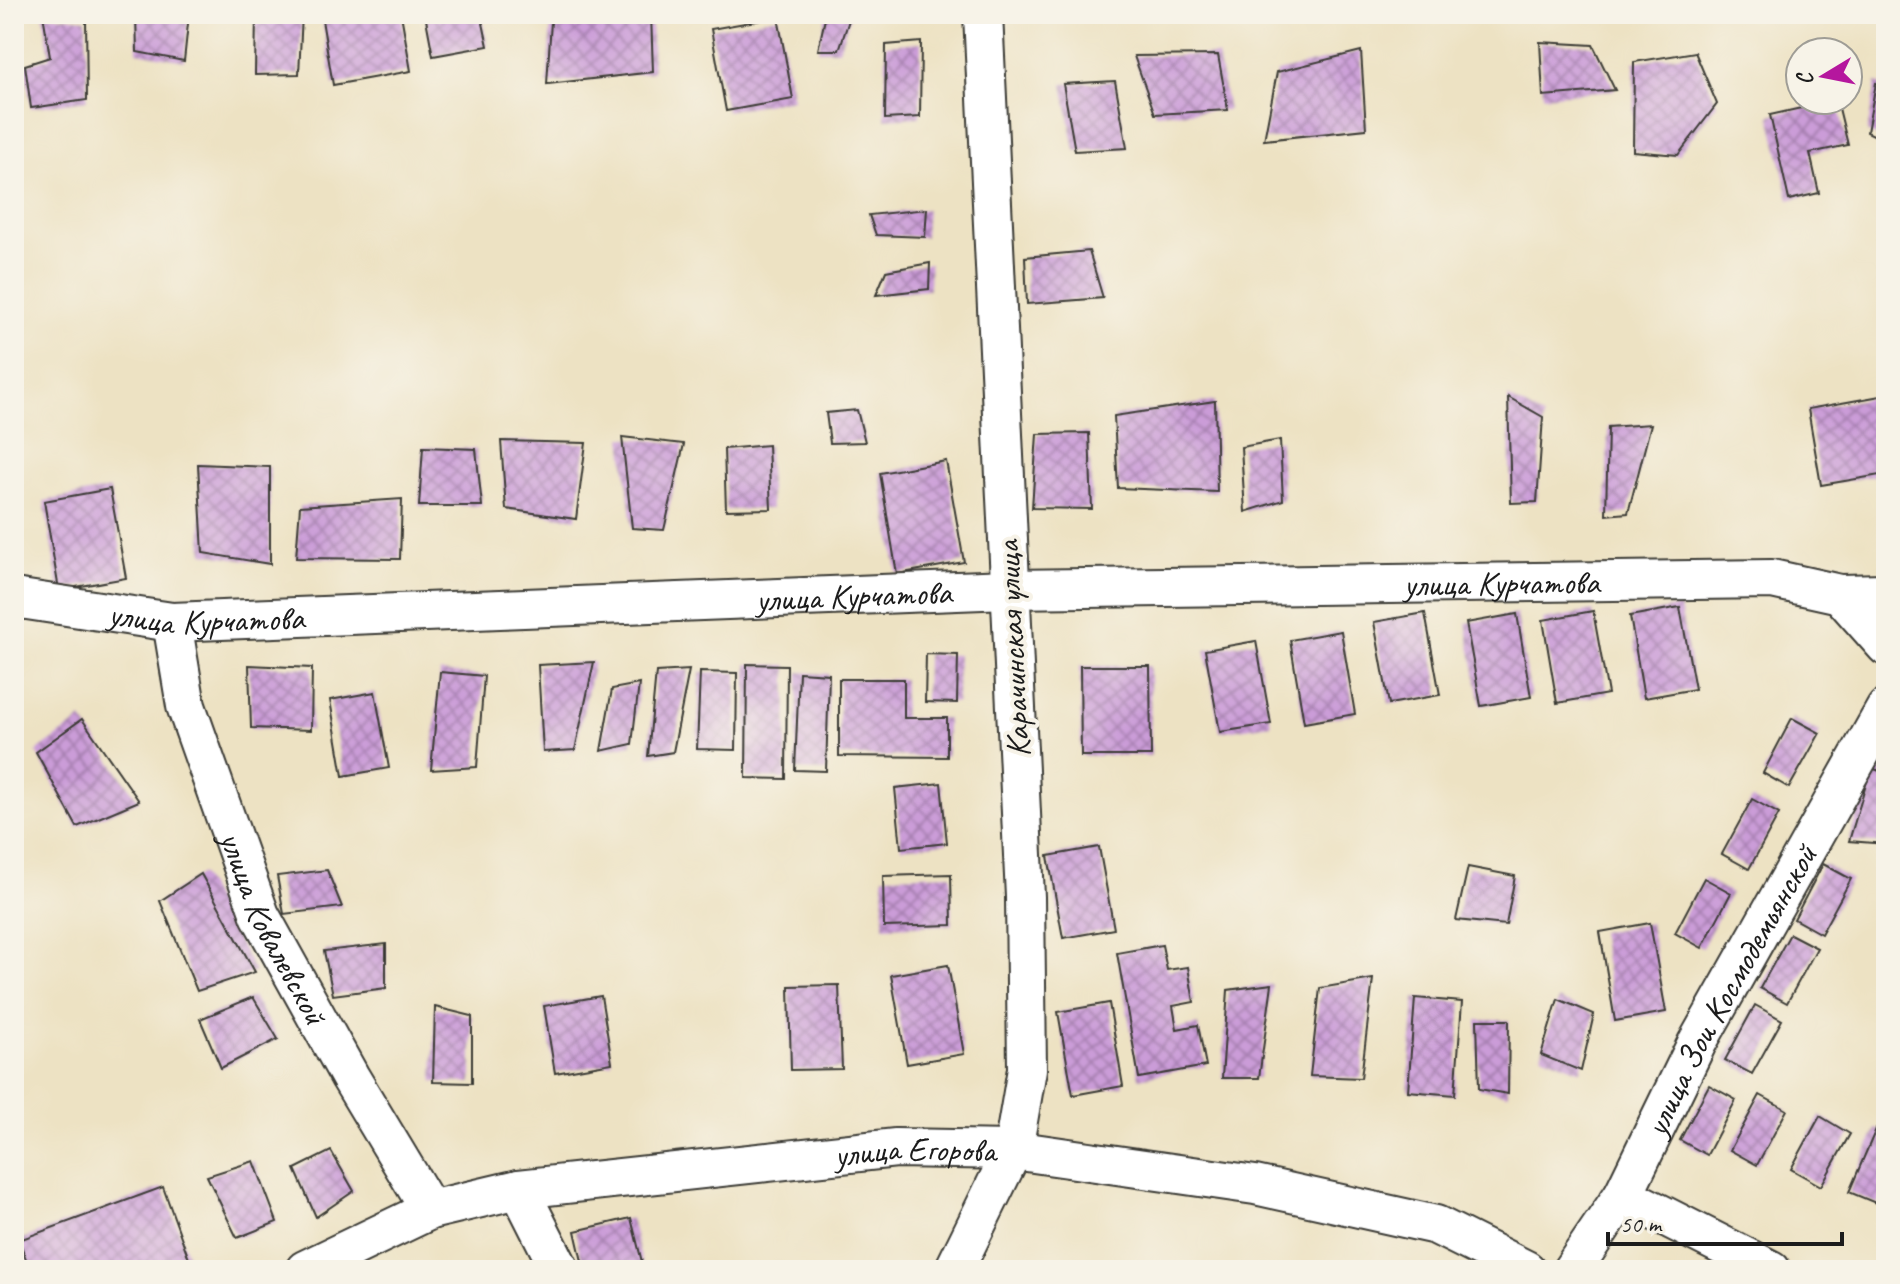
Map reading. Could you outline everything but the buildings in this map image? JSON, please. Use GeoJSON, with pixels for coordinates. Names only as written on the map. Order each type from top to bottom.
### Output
{"type":"FeatureCollection","features":[{"type":"Feature","properties":{"kind":"street","name":"Карачинская улица"},"geometry":{"type":"LineString","coordinates":[[954,1270],[1013,1150],[1027,1069],[1025,897],[983,14]]}},
{"type":"Feature","properties":{"kind":"street","name":"улица Курчатова"},"geometry":{"type":"LineString","coordinates":[[14,598],[172,622],[1008,589],[1772,579],[1840,594],[1886,593]]}},
{"type":"Feature","properties":{"kind":"street"},"geometry":{"type":"LineString","coordinates":[[1840,594],[1886,646]]}},
{"type":"Feature","properties":{"kind":"street","name":"улица Ковалевской"},"geometry":{"type":"LineString","coordinates":[[172,622],[186,706],[260,915],[430,1210]]}},
{"type":"Feature","properties":{"kind":"street","name":"улица Зои Космодемьянской"},"geometry":{"type":"LineString","coordinates":[[1572,1270],[1623,1195],[1697,1043],[1886,708]]}},
{"type":"Feature","properties":{"kind":"street","name":"улица Егорова"},"geometry":{"type":"LineString","coordinates":[[305,1270],[430,1210],[519,1189],[896,1148],[1013,1150],[1255,1185],[1436,1225],[1526,1270]]}},
{"type":"Feature","properties":{"kind":"street"},"geometry":{"type":"LineString","coordinates":[[519,1189],[560,1270]]}},
{"type":"Feature","properties":{"kind":"street"},"geometry":{"type":"LineString","coordinates":[[1623,1195],[1771,1270]]}}]}
